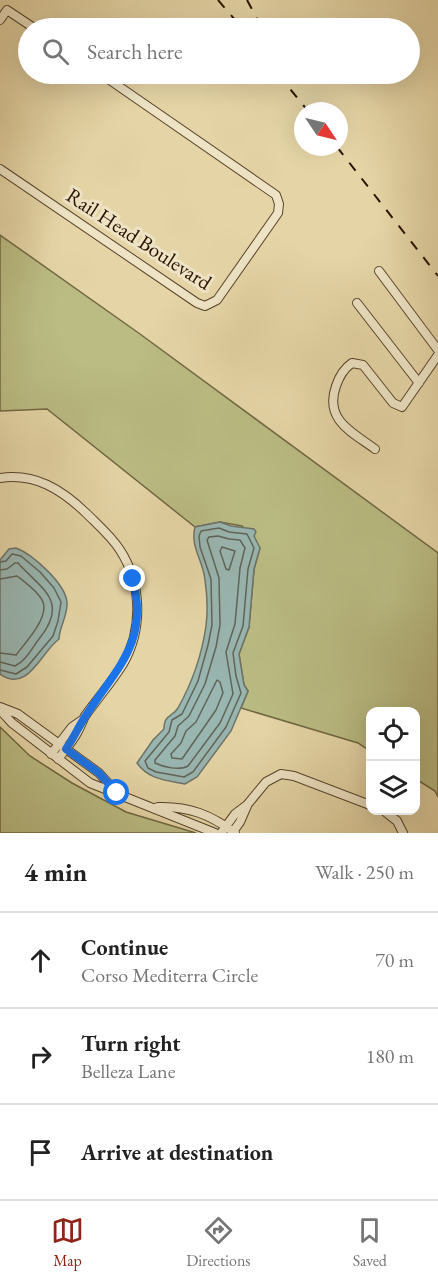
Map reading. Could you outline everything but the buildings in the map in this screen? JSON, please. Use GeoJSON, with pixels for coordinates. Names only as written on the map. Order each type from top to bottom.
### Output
{"type":"FeatureCollection","features":[{"type":"Feature","properties":{"kind":"street"},"geometry":{"type":"LineString","coordinates":[[0,20],[3,8],[18,18]]}},
{"type":"Feature","properties":{"kind":"street","name":"Rail Head Boulevard"},"geometry":{"type":"LineString","coordinates":[[0,168],[197,303],[205,306],[217,300],[278,213],[279,199],[272,191],[115,84]]}},
{"type":"Feature","properties":{"kind":"street"},"geometry":{"type":"LineString","coordinates":[[379,271],[438,350]]}},
{"type":"Feature","properties":{"kind":"street"},"geometry":{"type":"LineString","coordinates":[[357,303],[419,383]]}},
{"type":"Feature","properties":{"kind":"street"},"geometry":{"type":"LineString","coordinates":[[375,449],[341,423],[334,412],[333,395],[343,372],[352,363],[363,364],[393,403],[400,408],[404,406],[438,355]]}},
{"type":"Feature","properties":{"kind":"street"},"geometry":{"type":"LineString","coordinates":[[0,478],[16,477],[34,480],[64,494],[110,537],[121,551],[130,569],[137,597],[137,619],[133,641],[115,676],[83,719],[72,727],[58,759]]}},
{"type":"Feature","properties":{"kind":"street"},"geometry":{"type":"LineString","coordinates":[[0,708],[18,714],[99,773],[117,793]]}},
{"type":"Feature","properties":{"kind":"street"},"geometry":{"type":"LineString","coordinates":[[0,708],[12,723],[90,783],[215,833]]}},
{"type":"Feature","properties":{"kind":"street"},"geometry":{"type":"LineString","coordinates":[[51,754],[62,746]]}},
{"type":"Feature","properties":{"kind":"street"},"geometry":{"type":"LineString","coordinates":[[154,807],[175,806],[194,810],[229,831],[235,814],[247,805],[266,782],[281,774],[294,776],[366,803]]}},
{"type":"Feature","properties":{"kind":"street"},"geometry":{"type":"LineString","coordinates":[[389,815],[397,821],[403,833]]}},
{"type":"Feature","properties":{"kind":"green space"},"geometry":{"type":"Polygon","coordinates":[[[0,235],[140,334],[438,553],[438,797],[435,791],[420,782],[420,707],[366,707],[366,748],[358,743],[241,708],[248,691],[244,685],[239,654],[249,627],[254,569],[260,548],[242,526],[220,522],[195,527],[47,409],[0,411],[0,235]]]}},
{"type":"Feature","properties":{"kind":"green space"},"geometry":{"type":"Polygon","coordinates":[[[0,727],[30,756],[72,783],[126,812],[196,833],[0,833],[0,727]]]}},
{"type":"Feature","properties":{"kind":"water"},"geometry":{"type":"Polygon","coordinates":[[[220,522],[254,529],[256,532],[254,536],[260,548],[254,569],[249,627],[239,654],[244,685],[248,691],[231,731],[197,777],[185,784],[152,776],[137,763],[164,729],[167,718],[178,708],[196,668],[204,637],[207,609],[204,573],[194,541],[195,527],[220,522]]]}},
{"type":"Feature","properties":{"kind":"water"},"geometry":{"type":"Polygon","coordinates":[[[16,548],[39,563],[54,578],[65,594],[67,607],[59,639],[26,675],[18,679],[10,679],[0,674],[0,560],[9,549],[16,548]]]}},
{"type":"Feature","properties":{"kind":"railway"},"geometry":{"type":"LineString","coordinates":[[218,0],[233,18]]}},
{"type":"Feature","properties":{"kind":"railway"},"geometry":{"type":"LineString","coordinates":[[247,0],[257,18]]}},
{"type":"Feature","properties":{"kind":"railway"},"geometry":{"type":"LineString","coordinates":[[286,84],[301,102]]}},
{"type":"Feature","properties":{"kind":"railway"},"geometry":{"type":"LineString","coordinates":[[344,156],[438,276]]}},
{"type":"Feature","properties":{"kind":"route"},"geometry":{"type":"LineString","coordinates":[[117,793],[99,773],[66,749],[78,732],[83,719],[115,676],[129,652],[137,619],[137,597],[133,579]]}}]}
